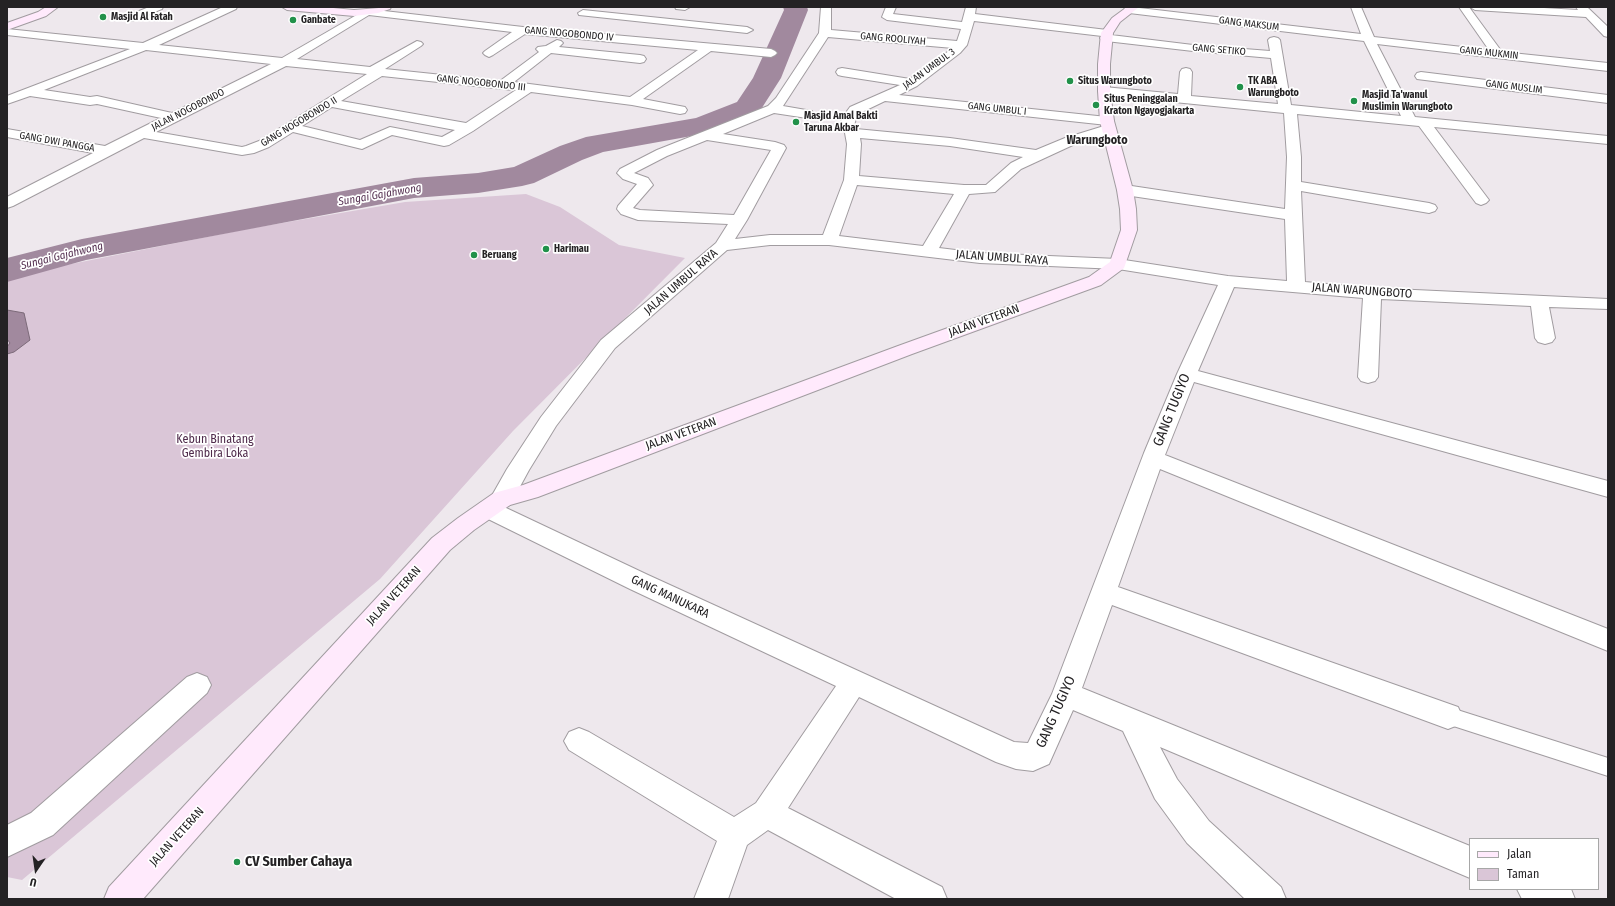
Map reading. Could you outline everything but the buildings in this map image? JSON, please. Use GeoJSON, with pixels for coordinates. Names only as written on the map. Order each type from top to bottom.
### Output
{"type":"FeatureCollection","features":[{"type":"Feature","properties":{"kind":"main road"},"geometry":{"type":"LineString","coordinates":[[7,28],[42,14],[53,7]]}},
{"type":"Feature","properties":{"kind":"main road"},"geometry":{"type":"LineString","coordinates":[[287,7],[354,13],[367,12],[386,7]]}},
{"type":"Feature","properties":{"kind":"main road"},"geometry":{"type":"LineString","coordinates":[[1118,264],[1129,230],[1125,190],[1108,125],[1104,91],[1107,36],[1116,20],[1131,8]]}},
{"type":"Feature","properties":{"kind":"main road","name":"JALAN VETERAN"},"geometry":{"type":"LineString","coordinates":[[121,899],[441,544],[495,504],[905,350],[1095,281],[1118,264]]}},
{"type":"Feature","properties":{"kind":"street"},"geometry":{"type":"LineString","coordinates":[[132,18],[158,7]]}},
{"type":"Feature","properties":{"kind":"street"},"geometry":{"type":"LineString","coordinates":[[7,100],[142,48],[232,7]]}},
{"type":"Feature","properties":{"kind":"street"},"geometry":{"type":"LineString","coordinates":[[680,7],[685,8]]}},
{"type":"Feature","properties":{"kind":"street"},"geometry":{"type":"LineString","coordinates":[[739,220],[638,214],[627,212],[626,206],[645,185],[643,181],[625,174],[625,172],[662,153],[773,109],[781,101],[825,33],[826,7]]}},
{"type":"Feature","properties":{"kind":"street","name":"GANG SETIKO"},"geometry":{"type":"LineString","coordinates":[[891,7],[887,17],[969,17],[1193,48],[1277,55]]}},
{"type":"Feature","properties":{"kind":"street"},"geometry":{"type":"LineString","coordinates":[[1356,7],[1369,39],[1417,122],[1481,200]]}},
{"type":"Feature","properties":{"kind":"street"},"geometry":{"type":"LineString","coordinates":[[1464,7],[1498,54]]}},
{"type":"Feature","properties":{"kind":"street"},"geometry":{"type":"LineString","coordinates":[[1475,7],[1585,10],[1608,16]]}},
{"type":"Feature","properties":{"kind":"street","name":"GANG MAKSUM"},"geometry":{"type":"LineString","coordinates":[[1131,8],[1369,39]]}},
{"type":"Feature","properties":{"kind":"street"},"geometry":{"type":"LineString","coordinates":[[1585,10],[1603,24],[1608,34]]}},
{"type":"Feature","properties":{"kind":"street","name":"GANG NOGOBONDO IV"},"geometry":{"type":"LineString","coordinates":[[367,12],[523,30],[575,22],[709,47],[771,53]]}},
{"type":"Feature","properties":{"kind":"street","name":"JALAN NOGOBONDO"},"geometry":{"type":"LineString","coordinates":[[7,203],[282,62],[367,12]]}},
{"type":"Feature","properties":{"kind":"street"},"geometry":{"type":"LineString","coordinates":[[1250,24],[1248,17],[1254,18],[1253,12]]}},
{"type":"Feature","properties":{"kind":"street","name":"JALAN UMBUL 3"},"geometry":{"type":"LineString","coordinates":[[829,240],[851,180],[854,144],[852,133],[847,126],[849,118],[855,110],[886,97],[913,83],[956,51],[961,45],[969,17]]}},
{"type":"Feature","properties":{"kind":"street"},"geometry":{"type":"LineString","coordinates":[[503,85],[519,74],[575,22],[747,30]]}},
{"type":"Feature","properties":{"kind":"street"},"geometry":{"type":"LineString","coordinates":[[1272,27],[1287,109],[1294,185],[1293,215],[1296,286]]}},
{"type":"Feature","properties":{"kind":"street"},"geometry":{"type":"LineString","coordinates":[[78,40],[104,30]]}},
{"type":"Feature","properties":{"kind":"street"},"geometry":{"type":"LineString","coordinates":[[489,53],[523,30]]}},
{"type":"Feature","properties":{"kind":"street","name":"GANG NOGOBONDO III"},"geometry":{"type":"LineString","coordinates":[[7,32],[142,48],[503,85],[632,101],[680,110]]}},
{"type":"Feature","properties":{"kind":"street","name":"GANG ROOLIYAH"},"geometry":{"type":"LineString","coordinates":[[825,33],[961,45]]}},
{"type":"Feature","properties":{"kind":"street","name":"GANG MUKMIN"},"geometry":{"type":"LineString","coordinates":[[1369,39],[1608,67]]}},
{"type":"Feature","properties":{"kind":"street","name":"GANG NOGOBONDO II"},"geometry":{"type":"LineString","coordinates":[[141,133],[242,151],[258,147],[330,104],[417,44]]}},
{"type":"Feature","properties":{"kind":"street"},"geometry":{"type":"LineString","coordinates":[[632,101],[709,47]]}},
{"type":"Feature","properties":{"kind":"street"},"geometry":{"type":"LineString","coordinates":[[545,50],[640,60]]}},
{"type":"Feature","properties":{"kind":"street"},"geometry":{"type":"LineString","coordinates":[[1484,52],[1508,98]]}},
{"type":"Feature","properties":{"kind":"street"},"geometry":{"type":"LineString","coordinates":[[842,72],[913,83]]}},
{"type":"Feature","properties":{"kind":"street"},"geometry":{"type":"LineString","coordinates":[[1184,98],[1186,72]]}},
{"type":"Feature","properties":{"kind":"street"},"geometry":{"type":"LineString","coordinates":[[519,74],[534,75]]}},
{"type":"Feature","properties":{"kind":"street","name":"GANG MUSLIM"},"geometry":{"type":"LineString","coordinates":[[1421,76],[1608,99]]}},
{"type":"Feature","properties":{"kind":"street"},"geometry":{"type":"LineString","coordinates":[[291,127],[362,145],[390,131],[444,142],[468,128],[528,88]]}},
{"type":"Feature","properties":{"kind":"street"},"geometry":{"type":"LineString","coordinates":[[7,91],[27,92],[90,101],[97,100],[173,117]]}},
{"type":"Feature","properties":{"kind":"street"},"geometry":{"type":"LineString","coordinates":[[1104,91],[1608,140]]}},
{"type":"Feature","properties":{"kind":"street","name":"GANG UMBUL I"},"geometry":{"type":"LineString","coordinates":[[886,97],[1108,125]]}},
{"type":"Feature","properties":{"kind":"street"},"geometry":{"type":"LineString","coordinates":[[330,104],[468,128]]}},
{"type":"Feature","properties":{"kind":"street"},"geometry":{"type":"LineString","coordinates":[[773,109],[807,114]]}},
{"type":"Feature","properties":{"kind":"street"},"geometry":{"type":"LineString","coordinates":[[851,180],[964,190],[990,188],[1016,166],[1038,154],[1108,125]]}},
{"type":"Feature","properties":{"kind":"street","name":"GANG DWI PANGGA"},"geometry":{"type":"LineString","coordinates":[[7,133],[107,151]]}},
{"type":"Feature","properties":{"kind":"street"},"geometry":{"type":"LineString","coordinates":[[852,133],[950,142],[1038,154]]}},
{"type":"Feature","properties":{"kind":"street"},"geometry":{"type":"LineString","coordinates":[[706,136],[775,146],[779,148],[739,220],[722,246]]}},
{"type":"Feature","properties":{"kind":"street"},"geometry":{"type":"LineString","coordinates":[[1294,185],[1429,208]]}},
{"type":"Feature","properties":{"kind":"street"},"geometry":{"type":"LineString","coordinates":[[928,251],[964,190]]}},
{"type":"Feature","properties":{"kind":"street"},"geometry":{"type":"LineString","coordinates":[[1125,190],[1293,215]]}},
{"type":"Feature","properties":{"kind":"street","name":"JALAN UMBUL RAYA"},"geometry":{"type":"LineString","coordinates":[[495,504],[548,422],[608,344],[722,246],[770,240],[829,240],[980,258],[1118,264]]}},
{"type":"Feature","properties":{"kind":"street","name":"JALAN WARUNGBOTO"},"geometry":{"type":"LineString","coordinates":[[1118,264],[1228,281],[1372,293],[1608,304]]}},
{"type":"Feature","properties":{"kind":"street","name":"GANG TUGIYO"},"geometry":{"type":"LineString","coordinates":[[854,682],[1007,753],[1016,756],[1033,757],[1038,754],[1066,694],[1153,458],[1187,374],[1228,281]]}},
{"type":"Feature","properties":{"kind":"street"},"geometry":{"type":"LineString","coordinates":[[1368,377],[1372,293]]}},
{"type":"Feature","properties":{"kind":"street"},"geometry":{"type":"LineString","coordinates":[[1539,301],[1545,338]]}},
{"type":"Feature","properties":{"kind":"street"},"geometry":{"type":"LineString","coordinates":[[1187,374],[1608,489]]}},
{"type":"Feature","properties":{"kind":"street"},"geometry":{"type":"LineString","coordinates":[[1153,458],[1608,640]]}},
{"type":"Feature","properties":{"kind":"street","name":"GANG MANUKARA"},"geometry":{"type":"LineString","coordinates":[[495,504],[639,582],[854,682]]}},
{"type":"Feature","properties":{"kind":"street"},"geometry":{"type":"LineString","coordinates":[[1104,592],[1448,716]]}},
{"type":"Feature","properties":{"kind":"street"},"geometry":{"type":"LineString","coordinates":[[711,899],[735,835],[767,813],[854,682]]}},
{"type":"Feature","properties":{"kind":"street"},"geometry":{"type":"LineString","coordinates":[[7,841],[42,824],[197,685]]}},
{"type":"Feature","properties":{"kind":"street"},"geometry":{"type":"LineString","coordinates":[[1066,694],[1469,862]]}},
{"type":"Feature","properties":{"kind":"street"},"geometry":{"type":"LineString","coordinates":[[1133,722],[1166,789],[1198,832],[1269,899]]}},
{"type":"Feature","properties":{"kind":"street"},"geometry":{"type":"LineString","coordinates":[[579,741],[735,835]]}},
{"type":"Feature","properties":{"kind":"street"},"geometry":{"type":"LineString","coordinates":[[767,813],[930,899]]}},
{"type":"Feature","properties":{"kind":"street"},"geometry":{"type":"LineString","coordinates":[[1536,890],[1558,899]]}},
{"type":"Feature","properties":{"kind":"lane"},"geometry":{"type":"LineString","coordinates":[[1448,716],[1608,767]]}},
{"type":"Feature","properties":{"kind":"green space","name":"Kebun Binatang Gembira Loka"},"geometry":{"type":"Polygon","coordinates":[[[526,194],[560,207],[619,245],[685,258],[513,431],[380,579],[22,880],[7,877],[7,275],[36,271],[247,229],[405,202],[526,194]]]}},
{"type":"Feature","properties":{"kind":"shaded area"},"geometry":{"type":"Polygon","coordinates":[[[7,310],[24,313],[30,340],[14,352],[7,354],[7,347],[10,343],[7,339],[7,310]]]}},
{"type":"Feature","properties":{"kind":"waterway","name":"Sungai Gajahwong"},"geometry":{"type":"LineString","coordinates":[[749,106],[767,78],[796,10],[795,7]]}},
{"type":"Feature","properties":{"kind":"waterway","name":"Sungai Gajahwong"},"geometry":{"type":"LineString","coordinates":[[7,270],[82,250],[414,188],[478,183],[522,176],[571,153],[597,144],[703,126],[748,108]]}},
{"type":"Feature","properties":{"kind":"place","name":"Masjid Al Fatah"},"geometry":{"type":"Point","coordinates":[103,17]}},
{"type":"Feature","properties":{"kind":"place","name":"Ganbate"},"geometry":{"type":"Point","coordinates":[293,20]}},
{"type":"Feature","properties":{"kind":"place","name":"Situs Warungboto"},"geometry":{"type":"Point","coordinates":[1070,81]}},
{"type":"Feature","properties":{"kind":"place","name":"TK ABA Warungboto"},"geometry":{"type":"Point","coordinates":[1240,87]}},
{"type":"Feature","properties":{"kind":"place","name":"Masjid Ta'wanul Muslimin Warungboto"},"geometry":{"type":"Point","coordinates":[1354,101]}},
{"type":"Feature","properties":{"kind":"place","name":"Situs Peninggalan Kraton Ngayogjakarta"},"geometry":{"type":"Point","coordinates":[1096,105]}},
{"type":"Feature","properties":{"kind":"place","name":"Masjid Amal Bakti Taruna Akbar"},"geometry":{"type":"Point","coordinates":[796,122]}},
{"type":"Feature","properties":{"kind":"place","name":"Harimau"},"geometry":{"type":"Point","coordinates":[546,249]}},
{"type":"Feature","properties":{"kind":"place","name":"Beruang"},"geometry":{"type":"Point","coordinates":[474,255]}},
{"type":"Feature","properties":{"kind":"place","name":"CV Sumber Cahaya"},"geometry":{"type":"Point","coordinates":[237,862]}},
{"type":"Feature","properties":{"kind":"district","name":"Warungboto"},"geometry":{"type":"Point","coordinates":[1097,141]}}]}
